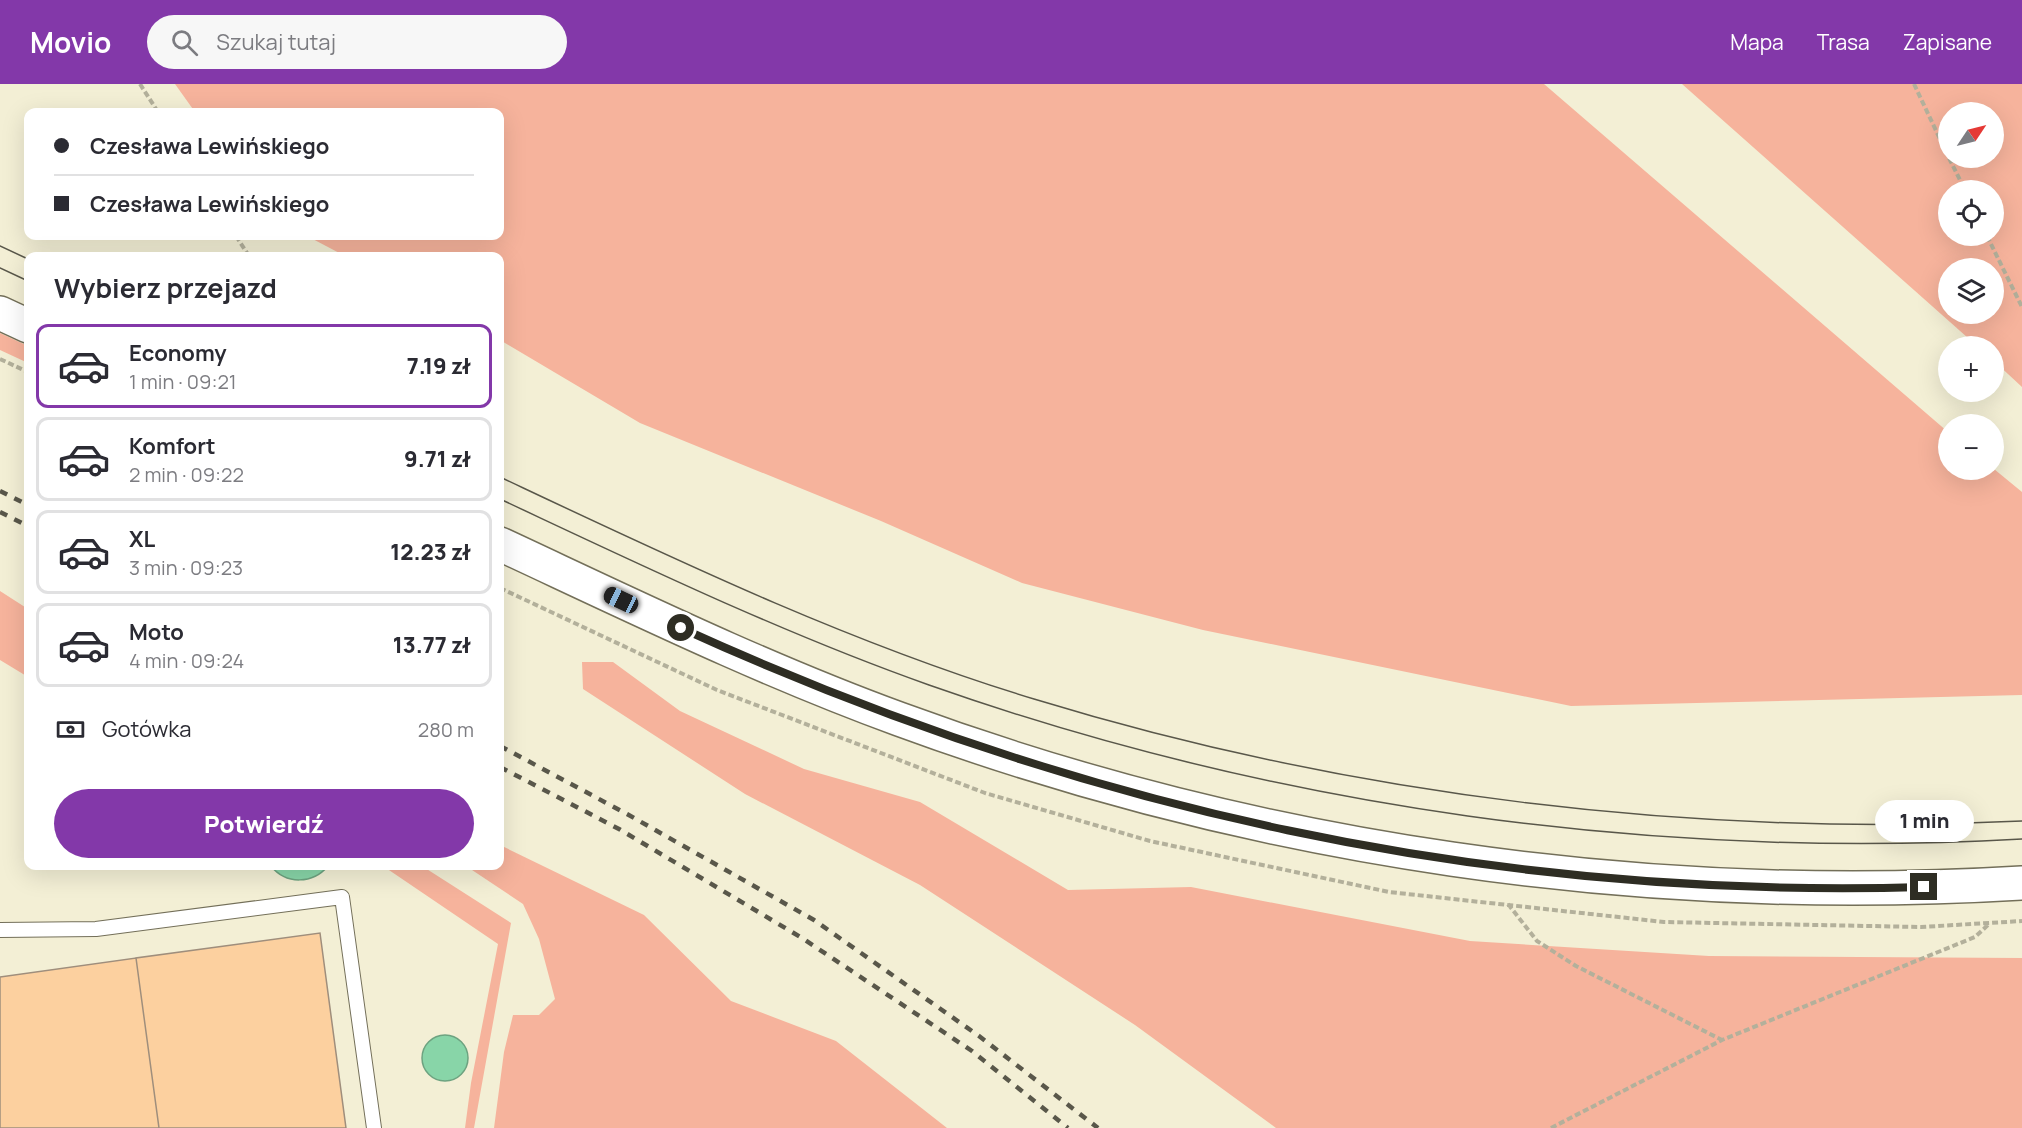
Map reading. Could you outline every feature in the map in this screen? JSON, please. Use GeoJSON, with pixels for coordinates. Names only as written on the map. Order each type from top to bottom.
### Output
{"type":"FeatureCollection","features":[{"type":"Feature","properties":{"kind":"street"},"geometry":{"type":"LineString","coordinates":[[0,313],[24,324]]}},
{"type":"Feature","properties":{"kind":"street"},"geometry":{"type":"LineString","coordinates":[[504,546],[778,671],[898,719],[1005,756],[1150,798],[1263,826],[1374,848],[1507,867],[1634,880],[1741,887],[1863,889],[2022,883]]}},
{"type":"Feature","properties":{"kind":"lane"},"geometry":{"type":"LineString","coordinates":[[0,930],[96,929],[342,897],[374,1128]]}},
{"type":"Feature","properties":{"kind":"path"},"geometry":{"type":"LineString","coordinates":[[140,84],[155,108]]}},
{"type":"Feature","properties":{"kind":"path"},"geometry":{"type":"LineString","coordinates":[[1914,84],[1938,134]]}},
{"type":"Feature","properties":{"kind":"path"},"geometry":{"type":"LineString","coordinates":[[1992,246],[2022,307]]}},
{"type":"Feature","properties":{"kind":"path"},"geometry":{"type":"LineString","coordinates":[[0,359],[24,370]]}},
{"type":"Feature","properties":{"kind":"path"},"geometry":{"type":"LineString","coordinates":[[1507,867],[1508,905],[1537,941],[1576,966],[1722,1040]]}},
{"type":"Feature","properties":{"kind":"path"},"geometry":{"type":"LineString","coordinates":[[1551,1128],[1722,1040],[1976,938],[1991,923],[1986,885]]}},
{"type":"Feature","properties":{"kind":"shaded area"},"geometry":{"type":"Polygon","coordinates":[[[175,84],[1544,84],[1938,423],[1938,480],[2004,480],[2004,477],[2022,492],[2022,695],[1571,706],[1203,630],[1022,583],[881,521],[640,423],[504,342],[504,252],[337,252],[315,240],[504,240],[504,108],[192,108],[175,84]]]}},
{"type":"Feature","properties":{"kind":"shaded area"},"geometry":{"type":"Polygon","coordinates":[[[1682,84],[2022,84],[2022,387],[2004,370],[2004,336],[1966,336],[1952,324],[2004,324],[2004,258],[1938,258],[1938,311],[1682,84]]]}},
{"type":"Feature","properties":{"kind":"shaded area"},"geometry":{"type":"Polygon","coordinates":[[[0,333],[24,344],[24,361],[0,350],[0,333]]]}},
{"type":"Feature","properties":{"kind":"shaded area"},"geometry":{"type":"Polygon","coordinates":[[[0,591],[24,606],[24,675],[0,660],[0,591]]]}},
{"type":"Feature","properties":{"kind":"shaded area"},"geometry":{"type":"Polygon","coordinates":[[[582,662],[613,662],[680,711],[804,769],[920,802],[1068,890],[1191,887],[1470,941],[1709,956],[2022,958],[2022,1128],[1276,1128],[1135,1025],[920,885],[745,794],[583,689],[582,662]]]}},
{"type":"Feature","properties":{"kind":"shaded area"},"geometry":{"type":"Polygon","coordinates":[[[504,847],[644,915],[731,1001],[836,1041],[947,1128],[494,1128],[504,1052],[513,1015],[539,1015],[555,999],[539,939],[523,904],[472,870],[504,870],[504,847]]]}},
{"type":"Feature","properties":{"kind":"shaded area"},"geometry":{"type":"Polygon","coordinates":[[[275,870],[324,870],[315,876],[300,880],[284,877],[275,870]]]}},
{"type":"Feature","properties":{"kind":"shaded area"},"geometry":{"type":"Polygon","coordinates":[[[389,870],[428,870],[511,923],[474,1128],[465,1128],[471,1083],[498,944],[389,870]]]}},
{"type":"Feature","properties":{"kind":"shaded area"},"geometry":{"type":"Polygon","coordinates":[[[450,1035],[462,1041],[467,1049],[467,1067],[462,1075],[454,1080],[440,1081],[428,1075],[423,1067],[422,1053],[428,1041],[436,1036],[450,1035]]]}},
{"type":"Feature","properties":{"kind":"building"},"geometry":{"type":"Polygon","coordinates":[[[320,933],[346,1128],[159,1128],[136,958],[320,933]]]}},
{"type":"Feature","properties":{"kind":"building"},"geometry":{"type":"Polygon","coordinates":[[[136,958],[159,1128],[0,1128],[0,977],[136,958]]]}},
{"type":"Feature","properties":{"kind":"tram line"},"geometry":{"type":"LineString","coordinates":[[0,246],[24,257]]}},
{"type":"Feature","properties":{"kind":"tram line"},"geometry":{"type":"LineString","coordinates":[[0,268],[24,279]]}},
{"type":"Feature","properties":{"kind":"tram line"},"geometry":{"type":"LineString","coordinates":[[504,479],[763,598],[965,677],[1154,733],[1276,761],[1399,784],[1523,802],[1648,815],[1773,822],[1898,824],[2022,821]]}},
{"type":"Feature","properties":{"kind":"tram line"},"geometry":{"type":"LineString","coordinates":[[504,501],[766,621],[874,665],[1061,728],[1195,764],[1331,793],[1468,816],[1606,832],[1744,841],[1883,843],[2022,839]]}},
{"type":"Feature","properties":{"kind":"railway"},"geometry":{"type":"LineString","coordinates":[[0,491],[24,503]]}},
{"type":"Feature","properties":{"kind":"railway"},"geometry":{"type":"LineString","coordinates":[[0,512],[24,524]]}},
{"type":"Feature","properties":{"kind":"railway"},"geometry":{"type":"LineString","coordinates":[[504,748],[627,814],[814,920],[979,1036],[1098,1128]]}},
{"type":"Feature","properties":{"kind":"railway"},"geometry":{"type":"LineString","coordinates":[[504,769],[619,829],[802,938],[972,1051],[1068,1128]]}},
{"type":"Feature","properties":{"kind":"route"},"geometry":{"type":"LineString","coordinates":[[681,628],[841,698],[957,740],[1053,771],[1263,826],[1374,848],[1576,875],[1741,887],[1863,889],[1924,887]]}}]}
